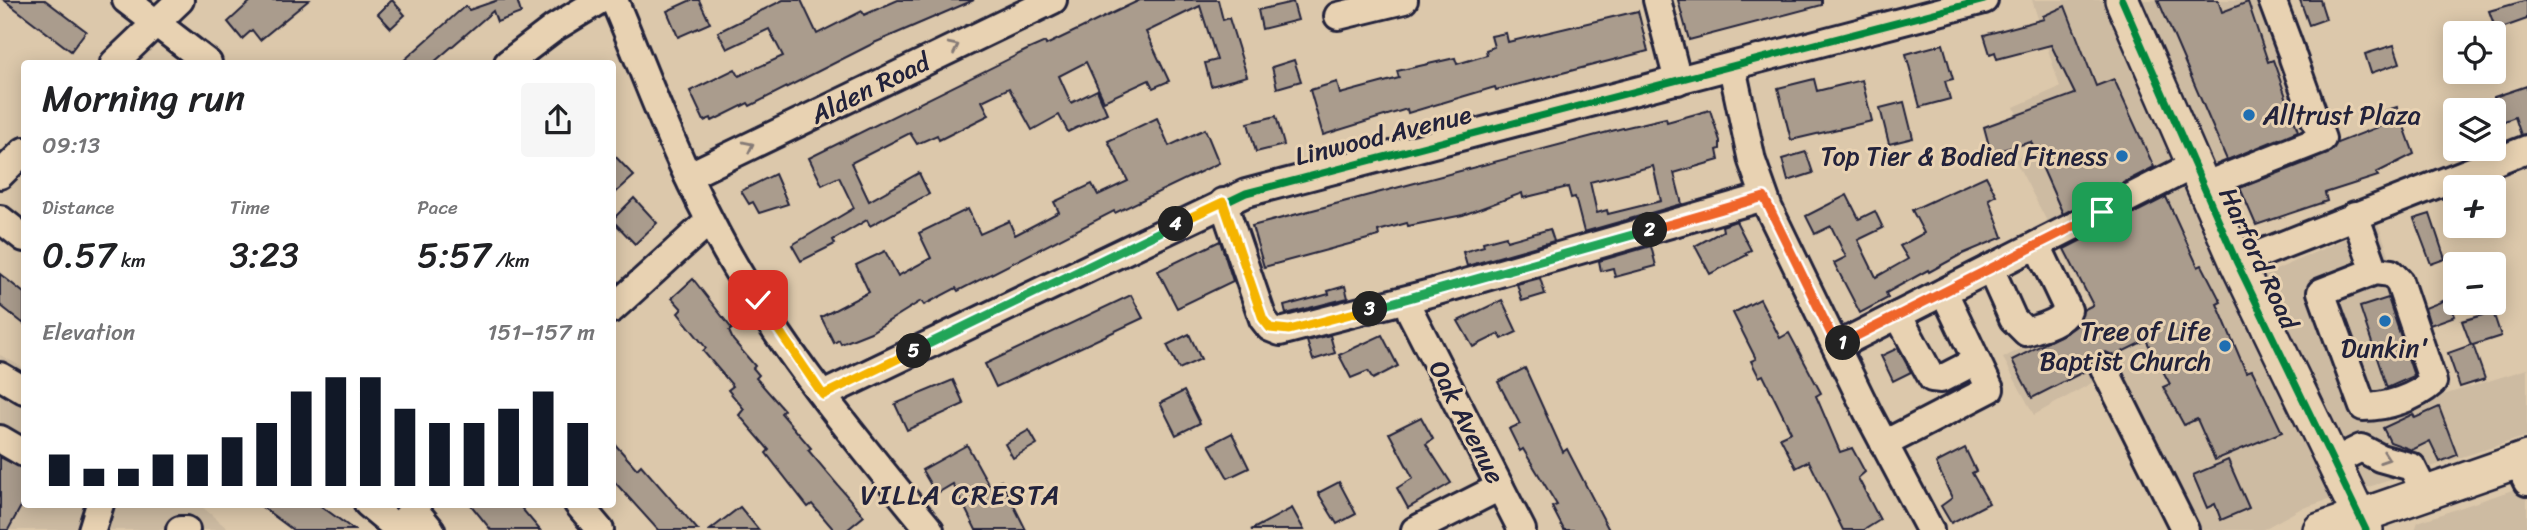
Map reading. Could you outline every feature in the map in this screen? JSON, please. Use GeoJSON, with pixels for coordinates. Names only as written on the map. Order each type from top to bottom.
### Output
{"type":"FeatureCollection","features":[{"type":"Feature","properties":{"kind":"main road","name":"Harford Road"},"geometry":{"type":"LineString","coordinates":[[2122,0],[2237,263],[2362,523]]}},
{"type":"Feature","properties":{"kind":"main road"},"geometry":{"type":"LineString","coordinates":[[2320,530],[2362,523],[2425,493],[2524,468]]}},
{"type":"Feature","properties":{"kind":"street"},"geometry":{"type":"LineString","coordinates":[[126,0],[204,60]]}},
{"type":"Feature","properties":{"kind":"street"},"geometry":{"type":"LineString","coordinates":[[117,60],[180,0]]}},
{"type":"Feature","properties":{"kind":"street"},"geometry":{"type":"LineString","coordinates":[[512,60],[546,34],[600,0]]}},
{"type":"Feature","properties":{"kind":"street"},"geometry":{"type":"LineString","coordinates":[[614,0],[709,221],[758,300],[823,395],[930,530]]}},
{"type":"Feature","properties":{"kind":"street","name":"Alden Road"},"geometry":{"type":"LineString","coordinates":[[688,176],[1053,0]]}},
{"type":"Feature","properties":{"kind":"street"},"geometry":{"type":"LineString","coordinates":[[1338,16],[1404,0]]}},
{"type":"Feature","properties":{"kind":"street"},"geometry":{"type":"LineString","coordinates":[[1657,0],[1678,81]]}},
{"type":"Feature","properties":{"kind":"street","name":"Linwood Avenue"},"geometry":{"type":"LineString","coordinates":[[823,395],[1223,202],[1286,181],[1984,0]]}},
{"type":"Feature","properties":{"kind":"street"},"geometry":{"type":"LineString","coordinates":[[1837,346],[2037,245],[2198,175],[2322,139],[2272,0]]}},
{"type":"Feature","properties":{"kind":"street"},"geometry":{"type":"LineString","coordinates":[[1731,67],[1749,149],[1764,197],[1884,444],[1930,530]]}},
{"type":"Feature","properties":{"kind":"street"},"geometry":{"type":"LineString","coordinates":[[2237,263],[2527,149]]}},
{"type":"Feature","properties":{"kind":"street"},"geometry":{"type":"LineString","coordinates":[[0,175],[21,154]]}},
{"type":"Feature","properties":{"kind":"street"},"geometry":{"type":"LineString","coordinates":[[1223,202],[1263,319],[1270,328],[1280,332],[1434,292],[1764,197]]}},
{"type":"Feature","properties":{"kind":"street"},"geometry":{"type":"LineString","coordinates":[[2354,215],[2375,271]]}},
{"type":"Feature","properties":{"kind":"street"},"geometry":{"type":"LineString","coordinates":[[0,219],[21,236]]}},
{"type":"Feature","properties":{"kind":"street"},"geometry":{"type":"LineString","coordinates":[[616,305],[709,221]]}},
{"type":"Feature","properties":{"kind":"street"},"geometry":{"type":"LineString","coordinates":[[1990,268],[2013,319],[2026,332],[2063,318],[2068,310],[2037,245]]}},
{"type":"Feature","properties":{"kind":"street"},"geometry":{"type":"LineString","coordinates":[[2375,271],[2391,273],[2399,281],[2433,382],[2423,392],[2395,402],[2363,407],[2321,292],[2375,271]]}},
{"type":"Feature","properties":{"kind":"street"},"geometry":{"type":"LineString","coordinates":[[1884,444],[1990,388],[1944,292]]}},
{"type":"Feature","properties":{"kind":"street","name":"Oak Avenue"},"geometry":{"type":"LineString","coordinates":[[1411,313],[1522,530]]}},
{"type":"Feature","properties":{"kind":"street"},"geometry":{"type":"LineString","coordinates":[[1898,315],[1932,378],[1941,379],[1976,361]]}},
{"type":"Feature","properties":{"kind":"street"},"geometry":{"type":"LineString","coordinates":[[2105,368],[2185,530]]}},
{"type":"Feature","properties":{"kind":"street"},"geometry":{"type":"LineString","coordinates":[[0,376],[21,388]]}},
{"type":"Feature","properties":{"kind":"street"},"geometry":{"type":"LineString","coordinates":[[0,439],[21,451]]}},
{"type":"Feature","properties":{"kind":"street"},"geometry":{"type":"LineString","coordinates":[[2333,462],[2361,448],[2380,458],[2412,467],[2425,493]]}},
{"type":"Feature","properties":{"kind":"street"},"geometry":{"type":"LineString","coordinates":[[1415,530],[1500,487]]}},
{"type":"Feature","properties":{"kind":"street"},"geometry":{"type":"LineString","coordinates":[[92,530],[99,508]]}},
{"type":"Feature","properties":{"kind":"street"},"geometry":{"type":"LineString","coordinates":[[379,508],[431,530]]}},
{"type":"Feature","properties":{"kind":"street"},"geometry":{"type":"LineString","coordinates":[[581,508],[600,530]]}},
{"type":"Feature","properties":{"kind":"street"},"geometry":{"type":"LineString","coordinates":[[180,530],[186,530]]}},
{"type":"Feature","properties":{"kind":"shaded area"},"geometry":{"type":"Polygon","coordinates":[[[2032,0],[2261,0],[2313,140],[2221,174],[2269,273],[2378,224],[2440,396],[2527,369],[2527,436],[2300,509],[2262,530],[2197,530],[2106,375],[2034,415],[2003,358],[2072,322],[2070,317],[2090,304],[2015,160],[2030,151],[2014,107],[2060,87],[2032,0]]]}},
{"type":"Feature","properties":{"kind":"shaded area"},"geometry":{"type":"Polygon","coordinates":[[[0,355],[21,366],[21,508],[204,508],[229,530],[0,530],[0,355]]]}},
{"type":"Feature","properties":{"kind":"shaded area"},"geometry":{"type":"Polygon","coordinates":[[[2527,485],[2527,530],[2415,530],[2418,522],[2527,485]]]}},
{"type":"Feature","properties":{"kind":"building"},"geometry":{"type":"Polygon","coordinates":[[[4,0],[45,0],[86,31],[71,51],[4,0]]]}},
{"type":"Feature","properties":{"kind":"building"},"geometry":{"type":"Polygon","coordinates":[[[252,0],[309,0],[260,40],[252,30],[242,39],[228,22],[252,0]]]}},
{"type":"Feature","properties":{"kind":"building"},"geometry":{"type":"Polygon","coordinates":[[[392,0],[405,15],[391,28],[378,14],[392,0]]]}},
{"type":"Feature","properties":{"kind":"building"},"geometry":{"type":"Polygon","coordinates":[[[498,0],[517,0],[521,13],[497,22],[493,11],[436,60],[404,60],[465,6],[469,10],[498,0]]]}},
{"type":"Feature","properties":{"kind":"building"},"geometry":{"type":"Polygon","coordinates":[[[691,0],[699,0],[710,23],[678,37],[667,11],[691,0]]]}},
{"type":"Feature","properties":{"kind":"building"},"geometry":{"type":"Polygon","coordinates":[[[783,0],[801,0],[817,34],[862,11],[864,15],[898,0],[974,0],[874,43],[750,106],[748,103],[712,121],[711,118],[704,121],[690,91],[735,69],[739,76],[783,56],[769,29],[727,49],[718,32],[783,0]]]}},
{"type":"Feature","properties":{"kind":"building"},"geometry":{"type":"Polygon","coordinates":[[[1140,0],[1218,0],[1223,20],[1229,18],[1247,76],[1211,86],[1205,63],[1217,60],[1200,6],[1146,32],[1169,81],[1153,88],[1149,80],[1104,101],[1086,62],[1059,76],[1071,103],[1097,90],[1107,113],[1068,132],[1059,115],[1032,130],[1009,88],[982,101],[989,115],[939,140],[937,135],[917,144],[910,133],[851,163],[869,201],[919,173],[929,194],[870,226],[867,220],[833,240],[835,244],[801,261],[792,245],[854,208],[839,177],[822,185],[809,158],[1027,50],[1045,42],[1046,45],[1140,0]]]}},
{"type":"Feature","properties":{"kind":"building"},"geometry":{"type":"Polygon","coordinates":[[[1678,0],[1822,0],[1822,5],[1689,40],[1678,0]]]}},
{"type":"Feature","properties":{"kind":"building"},"geometry":{"type":"Polygon","coordinates":[[[2158,0],[2218,0],[2222,12],[2248,2],[2268,62],[2273,60],[2298,131],[2227,160],[2158,0]]]}},
{"type":"Feature","properties":{"kind":"building"},"geometry":{"type":"Polygon","coordinates":[[[2300,0],[2320,0],[2326,19],[2309,25],[2300,0]]]}},
{"type":"Feature","properties":{"kind":"building"},"geometry":{"type":"Polygon","coordinates":[[[2527,0],[2527,19],[2506,26],[2506,21],[2493,21],[2489,11],[2527,0]]]}},
{"type":"Feature","properties":{"kind":"building"},"geometry":{"type":"Polygon","coordinates":[[[1293,2],[1298,20],[1262,29],[1258,10],[1293,2]]]}},
{"type":"Feature","properties":{"kind":"building"},"geometry":{"type":"Polygon","coordinates":[[[2065,6],[2096,86],[2114,79],[2154,167],[2063,214],[2031,142],[1991,153],[1984,127],[2075,94],[2051,45],[1997,59],[1995,52],[1990,54],[1984,35],[2044,19],[2043,16],[2065,6]]]}},
{"type":"Feature","properties":{"kind":"building"},"geometry":{"type":"Polygon","coordinates":[[[1638,11],[1648,51],[1496,90],[1495,87],[1408,113],[1407,109],[1323,135],[1310,90],[1337,82],[1340,94],[1399,78],[1397,71],[1455,58],[1457,64],[1487,55],[1486,50],[1494,47],[1491,36],[1506,33],[1508,42],[1638,11]]]}},
{"type":"Feature","properties":{"kind":"building"},"geometry":{"type":"Polygon","coordinates":[[[1943,44],[1953,79],[1945,81],[1950,99],[1920,107],[1906,54],[1943,44]]]}},
{"type":"Feature","properties":{"kind":"building"},"geometry":{"type":"Polygon","coordinates":[[[2394,45],[2400,63],[2371,73],[2365,54],[2394,45]]]}},
{"type":"Feature","properties":{"kind":"building"},"geometry":{"type":"Polygon","coordinates":[[[1294,60],[1301,81],[1277,88],[1272,67],[1294,60]]]}},
{"type":"Feature","properties":{"kind":"building"},"geometry":{"type":"Polygon","coordinates":[[[1814,79],[1817,91],[1862,80],[1872,121],[1791,140],[1778,88],[1814,79]]]}},
{"type":"Feature","properties":{"kind":"building"},"geometry":{"type":"Polygon","coordinates":[[[2527,86],[2527,134],[2521,135],[2515,117],[2506,120],[2506,98],[2494,97],[2527,86]]]}},
{"type":"Feature","properties":{"kind":"building"},"geometry":{"type":"Polygon","coordinates":[[[1904,102],[1913,138],[1889,144],[1880,108],[1904,102]]]}},
{"type":"Feature","properties":{"kind":"building"},"geometry":{"type":"Polygon","coordinates":[[[2397,107],[2414,154],[2376,173],[2378,176],[2325,193],[2327,201],[2256,225],[2240,188],[2328,154],[2337,143],[2386,124],[2381,112],[2397,107]]]}},
{"type":"Feature","properties":{"kind":"building"},"geometry":{"type":"Polygon","coordinates":[[[1710,110],[1720,141],[1720,149],[1717,150],[1719,160],[1674,173],[1682,204],[1584,232],[1575,197],[1571,198],[1568,187],[1523,198],[1522,193],[1463,215],[1408,226],[1407,223],[1378,231],[1379,236],[1264,267],[1252,226],[1623,128],[1666,118],[1667,122],[1710,110]],[[1653,166],[1590,182],[1597,213],[1607,210],[1608,214],[1661,201],[1653,166]]]}},
{"type":"Feature","properties":{"kind":"building"},"geometry":{"type":"Polygon","coordinates":[[[1276,116],[1284,145],[1256,152],[1248,123],[1276,116]]]}},
{"type":"Feature","properties":{"kind":"building"},"geometry":{"type":"Polygon","coordinates":[[[1157,118],[1169,146],[1205,129],[1219,163],[1115,213],[1114,211],[958,291],[956,288],[924,305],[921,301],[871,332],[841,344],[839,340],[834,343],[821,317],[869,292],[856,265],[885,251],[898,276],[931,258],[919,233],[968,209],[980,234],[1009,221],[1015,235],[1059,212],[1054,202],[1092,184],[1098,195],[1128,181],[1108,141],[1157,118]]]}},
{"type":"Feature","properties":{"kind":"building"},"geometry":{"type":"Polygon","coordinates":[[[1806,152],[1813,173],[1788,181],[1782,159],[1806,152]]]}},
{"type":"Feature","properties":{"kind":"building"},"geometry":{"type":"Polygon","coordinates":[[[616,157],[634,176],[616,192],[616,157]]]}},
{"type":"Feature","properties":{"kind":"building"},"geometry":{"type":"Polygon","coordinates":[[[775,174],[788,204],[759,213],[753,202],[749,204],[741,191],[775,174]]]}},
{"type":"Feature","properties":{"kind":"building"},"geometry":{"type":"Polygon","coordinates":[[[1986,176],[1996,195],[1989,199],[2003,237],[1960,255],[1929,272],[1928,270],[1886,293],[1888,298],[1860,313],[1834,263],[1846,257],[1831,226],[1815,234],[1806,216],[1847,195],[1859,219],[1875,211],[1883,228],[1858,240],[1876,277],[1908,259],[1900,246],[1924,233],[1912,210],[1986,176]]]}},
{"type":"Feature","properties":{"kind":"building"},"geometry":{"type":"Polygon","coordinates":[[[2166,197],[2198,267],[2202,265],[2221,302],[2217,304],[2246,372],[2252,370],[2282,432],[2215,460],[2197,419],[2184,425],[2163,387],[2170,384],[2146,340],[2114,356],[2106,352],[2098,354],[2091,360],[2089,369],[2032,398],[2012,360],[2068,332],[2079,324],[2083,310],[2093,305],[2064,249],[2166,197]]]}},
{"type":"Feature","properties":{"kind":"building"},"geometry":{"type":"Polygon","coordinates":[[[634,198],[657,223],[635,244],[616,224],[616,216],[634,198]]]}},
{"type":"Feature","properties":{"kind":"building"},"geometry":{"type":"Polygon","coordinates":[[[2430,214],[2443,260],[2431,264],[2414,219],[2430,214]]]}},
{"type":"Feature","properties":{"kind":"building"},"geometry":{"type":"Polygon","coordinates":[[[1736,221],[1751,250],[1745,253],[1747,255],[1710,274],[1695,246],[1723,231],[1722,226],[1736,221]]]}},
{"type":"Feature","properties":{"kind":"building"},"geometry":{"type":"Polygon","coordinates":[[[1550,229],[1554,241],[1467,266],[1463,252],[1484,246],[1483,242],[1506,236],[1507,241],[1550,229]]]}},
{"type":"Feature","properties":{"kind":"building"},"geometry":{"type":"Polygon","coordinates":[[[1220,241],[1233,281],[1177,308],[1158,271],[1220,241]]]}},
{"type":"Feature","properties":{"kind":"building"},"geometry":{"type":"Polygon","coordinates":[[[1651,246],[1656,266],[1615,277],[1613,268],[1601,271],[1599,261],[1651,246]]]}},
{"type":"Feature","properties":{"kind":"building"},"geometry":{"type":"Polygon","coordinates":[[[0,274],[21,291],[21,322],[0,305],[0,274]]]}},
{"type":"Feature","properties":{"kind":"building"},"geometry":{"type":"Polygon","coordinates":[[[1540,278],[1545,294],[1522,301],[1517,284],[1540,278]]]}},
{"type":"Feature","properties":{"kind":"building"},"geometry":{"type":"Polygon","coordinates":[[[693,279],[732,329],[729,331],[733,340],[755,366],[753,368],[759,375],[756,378],[784,410],[781,413],[811,448],[808,450],[864,516],[847,530],[834,530],[812,504],[808,507],[766,453],[769,450],[739,415],[744,409],[728,390],[733,386],[703,351],[706,348],[678,313],[682,309],[672,298],[693,279]]]}},
{"type":"Feature","properties":{"kind":"building"},"geometry":{"type":"Polygon","coordinates":[[[1345,286],[1348,298],[1286,314],[1284,306],[1329,294],[1328,291],[1345,286]]]}},
{"type":"Feature","properties":{"kind":"building"},"geometry":{"type":"Polygon","coordinates":[[[1131,295],[1143,318],[996,387],[985,364],[1131,295]]]}},
{"type":"Feature","properties":{"kind":"building"},"geometry":{"type":"Polygon","coordinates":[[[2388,298],[2414,376],[2387,388],[2360,307],[2388,298]]]}},
{"type":"Feature","properties":{"kind":"building"},"geometry":{"type":"Polygon","coordinates":[[[1760,299],[1780,338],[1789,333],[1821,393],[1816,396],[1840,452],[1852,448],[1865,472],[1858,478],[1880,520],[1864,530],[1843,530],[1809,461],[1796,468],[1780,437],[1791,432],[1763,375],[1759,377],[1751,361],[1756,359],[1733,313],[1760,299]]]}},
{"type":"Feature","properties":{"kind":"building"},"geometry":{"type":"Polygon","coordinates":[[[1502,300],[1517,332],[1502,339],[1499,334],[1473,347],[1458,321],[1502,300]]]}},
{"type":"Feature","properties":{"kind":"building"},"geometry":{"type":"Polygon","coordinates":[[[2443,301],[2443,315],[2455,316],[2430,325],[2425,308],[2443,301]]]}},
{"type":"Feature","properties":{"kind":"building"},"geometry":{"type":"Polygon","coordinates":[[[2494,315],[2501,336],[2473,345],[2485,379],[2460,387],[2448,353],[2471,345],[2462,321],[2494,315]]]}},
{"type":"Feature","properties":{"kind":"building"},"geometry":{"type":"Polygon","coordinates":[[[1189,334],[1201,359],[1179,369],[1167,345],[1189,334]]]}},
{"type":"Feature","properties":{"kind":"building"},"geometry":{"type":"Polygon","coordinates":[[[1330,335],[1335,353],[1313,360],[1307,341],[1330,335]]]}},
{"type":"Feature","properties":{"kind":"building"},"geometry":{"type":"Polygon","coordinates":[[[1382,335],[1398,366],[1373,379],[1368,371],[1351,378],[1339,355],[1382,335]]]}},
{"type":"Feature","properties":{"kind":"building"},"geometry":{"type":"Polygon","coordinates":[[[1898,348],[1911,372],[1893,381],[1881,356],[1898,348]]]}},
{"type":"Feature","properties":{"kind":"building"},"geometry":{"type":"Polygon","coordinates":[[[1525,368],[1563,452],[1567,449],[1609,530],[1564,530],[1552,507],[1557,505],[1523,449],[1520,451],[1509,429],[1520,424],[1498,382],[1525,368]]]}},
{"type":"Feature","properties":{"kind":"building"},"geometry":{"type":"Polygon","coordinates":[[[953,380],[964,404],[907,430],[895,404],[953,380]]]}},
{"type":"Feature","properties":{"kind":"building"},"geometry":{"type":"Polygon","coordinates":[[[1184,391],[1200,423],[1176,435],[1160,403],[1184,391]]]}},
{"type":"Feature","properties":{"kind":"building"},"geometry":{"type":"Polygon","coordinates":[[[2439,407],[2457,455],[2440,462],[2430,441],[2412,450],[2390,442],[2383,428],[2413,414],[2415,418],[2439,407]]]}},
{"type":"Feature","properties":{"kind":"building"},"geometry":{"type":"Polygon","coordinates":[[[1421,417],[1433,439],[1426,444],[1451,483],[1408,508],[1397,488],[1413,478],[1389,433],[1421,417]]]}},
{"type":"Feature","properties":{"kind":"building"},"geometry":{"type":"Polygon","coordinates":[[[1029,430],[1037,444],[1013,458],[1005,444],[1029,430]]]}},
{"type":"Feature","properties":{"kind":"building"},"geometry":{"type":"Polygon","coordinates":[[[1232,433],[1249,468],[1228,478],[1209,445],[1232,433]]]}},
{"type":"Feature","properties":{"kind":"building"},"geometry":{"type":"Polygon","coordinates":[[[616,445],[637,469],[641,465],[698,530],[658,530],[616,483],[616,445]]]}},
{"type":"Feature","properties":{"kind":"building"},"geometry":{"type":"Polygon","coordinates":[[[967,445],[989,485],[1001,480],[1026,530],[976,530],[953,484],[936,494],[922,470],[967,445]]]}},
{"type":"Feature","properties":{"kind":"building"},"geometry":{"type":"Polygon","coordinates":[[[1965,448],[1976,471],[1972,473],[1989,503],[1951,523],[1941,506],[1952,498],[1936,463],[1965,448]]]}},
{"type":"Feature","properties":{"kind":"building"},"geometry":{"type":"Polygon","coordinates":[[[0,457],[21,468],[21,506],[8,530],[0,530],[0,457]]]}},
{"type":"Feature","properties":{"kind":"building"},"geometry":{"type":"Polygon","coordinates":[[[2228,460],[2249,508],[2221,520],[2215,504],[2207,508],[2193,475],[2228,460]]]}},
{"type":"Feature","properties":{"kind":"building"},"geometry":{"type":"Polygon","coordinates":[[[1339,482],[1356,514],[1337,524],[1318,493],[1339,482]]]}},
{"type":"Feature","properties":{"kind":"building"},"geometry":{"type":"Polygon","coordinates":[[[740,507],[759,530],[710,530],[740,507]]]}},
{"type":"Feature","properties":{"kind":"building"},"geometry":{"type":"Polygon","coordinates":[[[263,508],[324,508],[354,530],[293,530],[263,508]]]}},
{"type":"Feature","properties":{"kind":"building"},"geometry":{"type":"Polygon","coordinates":[[[473,508],[521,508],[540,530],[491,530],[473,508]]]}},
{"type":"Feature","properties":{"kind":"building"},"geometry":{"type":"Polygon","coordinates":[[[1292,508],[1304,530],[1251,530],[1292,508]]]}},
{"type":"Feature","properties":{"kind":"cycle path"},"geometry":{"type":"LineString","coordinates":[[823,395],[1246,193],[1984,0]]}},
{"type":"Feature","properties":{"kind":"cycle path"},"geometry":{"type":"LineString","coordinates":[[2122,0],[2237,263],[2366,530]]}},
{"type":"Feature","properties":{"kind":"place","name":"Alltrust Plaza"},"geometry":{"type":"Point","coordinates":[2249,115]}},
{"type":"Feature","properties":{"kind":"place","name":"Top Tier & Bodied Fitness"},"geometry":{"type":"Point","coordinates":[2122,156]}},
{"type":"Feature","properties":{"kind":"place","name":"Dunkin'"},"geometry":{"type":"Point","coordinates":[2385,321]}},
{"type":"Feature","properties":{"kind":"place","name":"Tree of Life Baptist Church"},"geometry":{"type":"Point","coordinates":[2225,346]}},
{"type":"Feature","properties":{"kind":"district","name":"VILLA CRESTA"},"geometry":{"type":"Point","coordinates":[961,494]}},
{"type":"Feature","properties":{"kind":"route"},"geometry":{"type":"LineString","coordinates":[[758,300],[823,395],[1223,202],[1263,319],[1270,328],[1280,332],[1434,292],[1764,197],[1837,346],[2102,212]]}}]}
